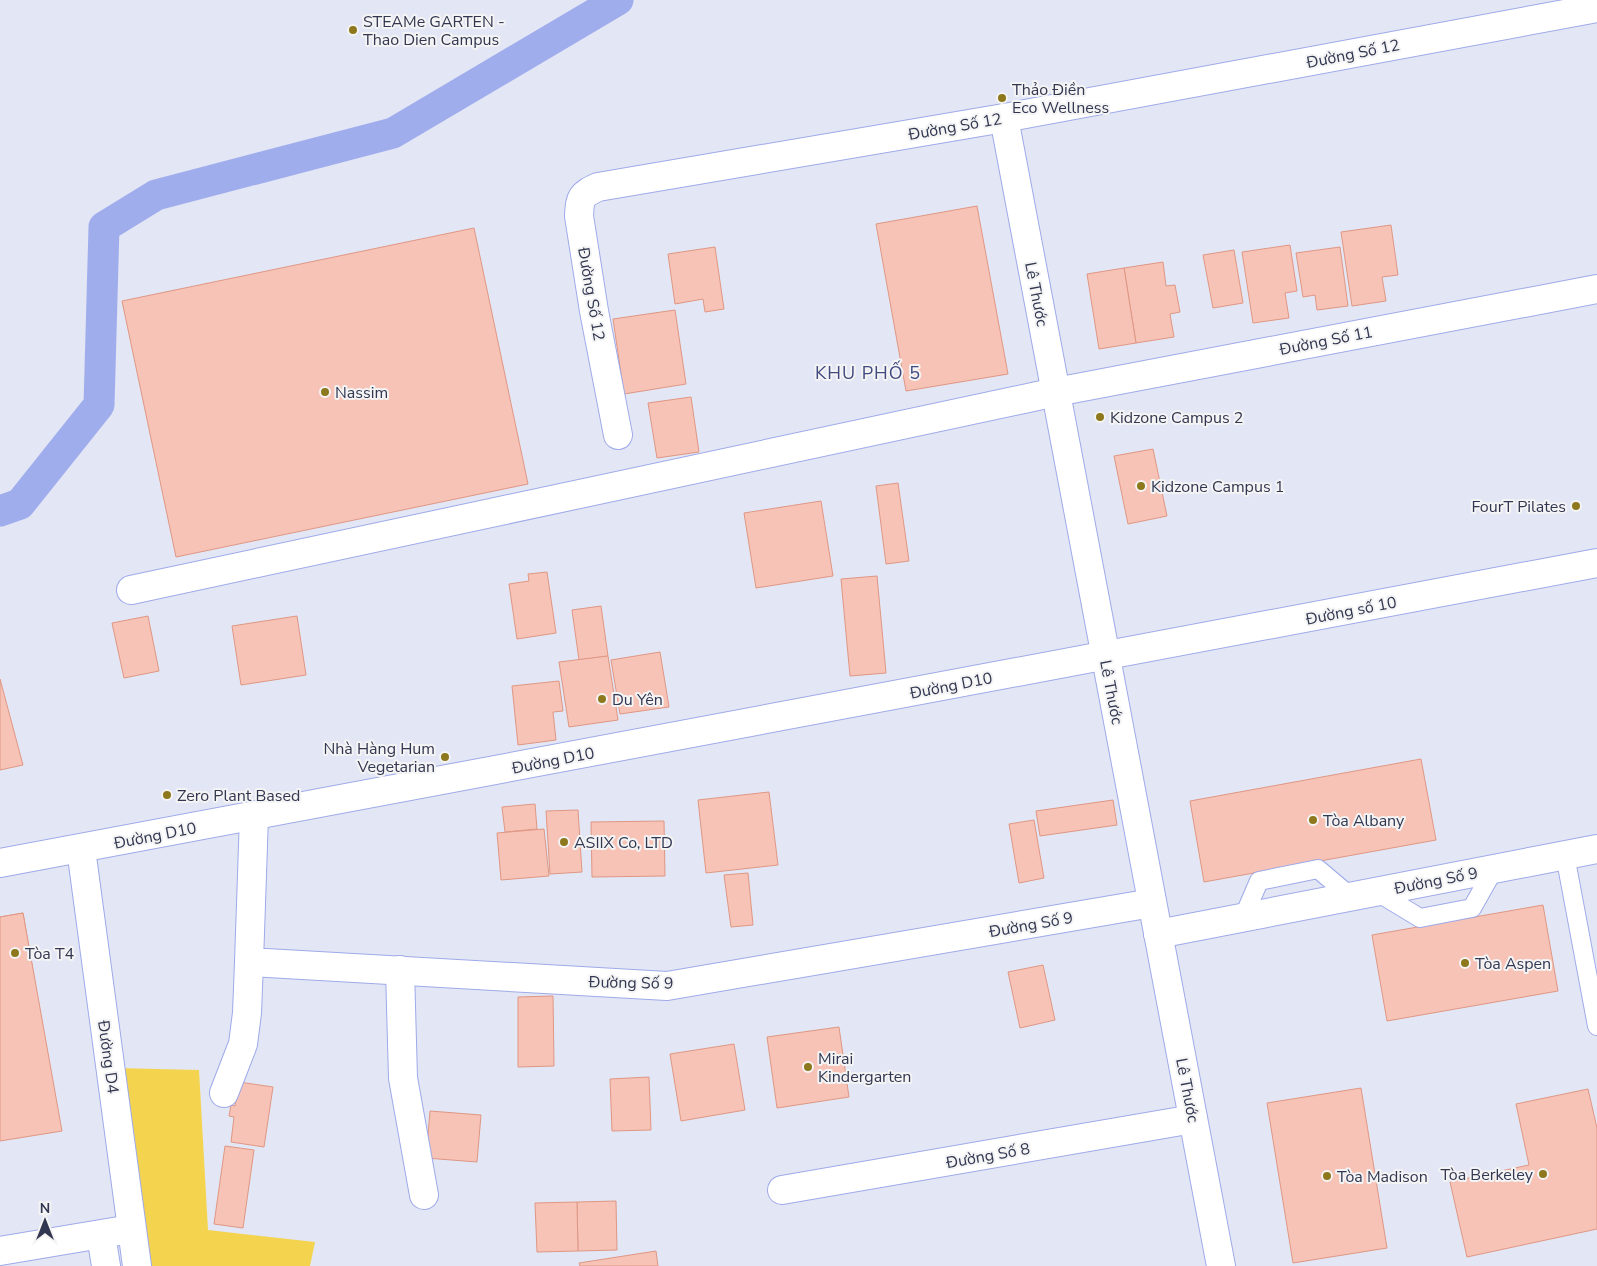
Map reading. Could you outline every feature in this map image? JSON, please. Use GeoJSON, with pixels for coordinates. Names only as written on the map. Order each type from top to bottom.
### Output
{"type":"FeatureCollection","features":[{"type":"Feature","properties":{"kind":"street","name":"Đường Số 12"},"geometry":{"type":"LineString","coordinates":[[618,435],[594,310],[579,216],[580,200],[586,192],[598,186],[1004,118],[1597,8]]}},
{"type":"Feature","properties":{"kind":"street","name":"Lê Thước"},"geometry":{"type":"LineString","coordinates":[[1004,118],[1221,1266]]}},
{"type":"Feature","properties":{"kind":"street","name":"Đường Số 11"},"geometry":{"type":"LineString","coordinates":[[131,590],[1056,392],[1597,288]]}},
{"type":"Feature","properties":{"kind":"street","name":"Đường số 10"},"geometry":{"type":"LineString","coordinates":[[1106,656],[1597,563]]}},
{"type":"Feature","properties":{"kind":"street","name":"Đường D10"},"geometry":{"type":"LineString","coordinates":[[0,863],[1106,656]]}},
{"type":"Feature","properties":{"kind":"street"},"geometry":{"type":"LineString","coordinates":[[224,1094],[243,1044],[247,1013],[254,816]]}},
{"type":"Feature","properties":{"kind":"street","name":"Đường D4"},"geometry":{"type":"LineString","coordinates":[[81,849],[137,1266]]}},
{"type":"Feature","properties":{"kind":"street","name":"Đường Số 9"},"geometry":{"type":"LineString","coordinates":[[1158,934],[1597,849]]}},
{"type":"Feature","properties":{"kind":"street","name":"Đường Số 9"},"geometry":{"type":"LineString","coordinates":[[249,962],[667,986],[1152,903]]}},
{"type":"Feature","properties":{"kind":"street"},"geometry":{"type":"LineString","coordinates":[[400,970],[403,1078],[424,1195]]}},
{"type":"Feature","properties":{"kind":"street","name":"Đường Số 8"},"geometry":{"type":"LineString","coordinates":[[782,1190],[1193,1119]]}},
{"type":"Feature","properties":{"kind":"street"},"geometry":{"type":"LineString","coordinates":[[0,1251],[131,1230]]}},
{"type":"Feature","properties":{"kind":"street"},"geometry":{"type":"LineString","coordinates":[[101,1235],[106,1266]]}},
{"type":"Feature","properties":{"kind":"lane"},"geometry":{"type":"LineString","coordinates":[[1565,855],[1597,1026]]}},
{"type":"Feature","properties":{"kind":"shaded area"},"geometry":{"type":"Polygon","coordinates":[[[116,1068],[199,1070],[208,1230],[315,1242],[310,1266],[145,1266],[116,1068]]]}},
{"type":"Feature","properties":{"kind":"building"},"geometry":{"type":"Polygon","coordinates":[[[977,206],[1008,374],[906,391],[876,224],[977,206]]]}},
{"type":"Feature","properties":{"kind":"building"},"geometry":{"type":"Polygon","coordinates":[[[1391,225],[1398,275],[1382,277],[1386,301],[1352,306],[1341,232],[1391,225]]]}},
{"type":"Feature","properties":{"kind":"building","name":"Nassim"},"geometry":{"type":"Polygon","coordinates":[[[474,228],[528,484],[176,557],[122,301],[474,228]]]}},
{"type":"Feature","properties":{"kind":"building"},"geometry":{"type":"Polygon","coordinates":[[[1290,245],[1297,291],[1285,293],[1289,318],[1253,323],[1242,252],[1290,245]]]}},
{"type":"Feature","properties":{"kind":"building"},"geometry":{"type":"Polygon","coordinates":[[[715,247],[724,309],[705,312],[703,299],[675,304],[668,254],[715,247]]]}},
{"type":"Feature","properties":{"kind":"building"},"geometry":{"type":"Polygon","coordinates":[[[1340,247],[1348,306],[1317,310],[1315,295],[1303,297],[1296,253],[1340,247]]]}},
{"type":"Feature","properties":{"kind":"building"},"geometry":{"type":"Polygon","coordinates":[[[1234,250],[1243,303],[1213,308],[1203,255],[1234,250]]]}},
{"type":"Feature","properties":{"kind":"building"},"geometry":{"type":"Polygon","coordinates":[[[1163,262],[1166,286],[1175,285],[1180,312],[1170,314],[1174,337],[1136,343],[1124,268],[1163,262]]]}},
{"type":"Feature","properties":{"kind":"building"},"geometry":{"type":"Polygon","coordinates":[[[1124,268],[1136,343],[1099,349],[1087,274],[1124,268]]]}},
{"type":"Feature","properties":{"kind":"building"},"geometry":{"type":"Polygon","coordinates":[[[675,310],[686,384],[624,394],[613,319],[675,310]]]}},
{"type":"Feature","properties":{"kind":"building"},"geometry":{"type":"Polygon","coordinates":[[[691,397],[699,452],[657,458],[648,403],[691,397]]]}},
{"type":"Feature","properties":{"kind":"building","name":"Kidzone Campus 1"},"geometry":{"type":"Polygon","coordinates":[[[1153,449],[1167,516],[1128,524],[1114,456],[1153,449]]]}},
{"type":"Feature","properties":{"kind":"building"},"geometry":{"type":"Polygon","coordinates":[[[898,483],[909,561],[886,564],[876,486],[898,483]]]}},
{"type":"Feature","properties":{"kind":"building"},"geometry":{"type":"Polygon","coordinates":[[[821,501],[833,576],[756,588],[744,513],[821,501]]]}},
{"type":"Feature","properties":{"kind":"building"},"geometry":{"type":"Polygon","coordinates":[[[547,572],[556,633],[517,639],[509,584],[529,581],[528,574],[547,572]]]}},
{"type":"Feature","properties":{"kind":"building"},"geometry":{"type":"Polygon","coordinates":[[[877,576],[886,673],[850,676],[841,579],[877,576]]]}},
{"type":"Feature","properties":{"kind":"building"},"geometry":{"type":"Polygon","coordinates":[[[601,606],[608,656],[579,660],[572,610],[601,606]]]}},
{"type":"Feature","properties":{"kind":"building"},"geometry":{"type":"Polygon","coordinates":[[[148,616],[159,671],[124,678],[112,623],[148,616]]]}},
{"type":"Feature","properties":{"kind":"building"},"geometry":{"type":"Polygon","coordinates":[[[297,616],[306,675],[241,685],[232,626],[297,616]]]}},
{"type":"Feature","properties":{"kind":"building"},"geometry":{"type":"Polygon","coordinates":[[[660,652],[669,707],[620,714],[611,660],[660,652]]]}},
{"type":"Feature","properties":{"kind":"building"},"geometry":{"type":"Polygon","coordinates":[[[608,656],[618,720],[569,727],[559,662],[608,656]]]}},
{"type":"Feature","properties":{"kind":"building"},"geometry":{"type":"Polygon","coordinates":[[[0,679],[23,765],[0,770],[0,679]]]}},
{"type":"Feature","properties":{"kind":"building"},"geometry":{"type":"Polygon","coordinates":[[[559,681],[563,711],[553,712],[556,740],[518,745],[512,686],[559,681]]]}},
{"type":"Feature","properties":{"kind":"building","name":"Tòa Albany"},"geometry":{"type":"Polygon","coordinates":[[[1421,759],[1436,840],[1204,882],[1190,801],[1421,759]]]}},
{"type":"Feature","properties":{"kind":"building"},"geometry":{"type":"Polygon","coordinates":[[[769,792],[778,865],[706,873],[698,800],[769,792]]]}},
{"type":"Feature","properties":{"kind":"building"},"geometry":{"type":"Polygon","coordinates":[[[1113,800],[1117,825],[1040,836],[1036,811],[1113,800]]]}},
{"type":"Feature","properties":{"kind":"building"},"geometry":{"type":"Polygon","coordinates":[[[535,804],[537,829],[505,832],[502,807],[535,804]]]}},
{"type":"Feature","properties":{"kind":"building","name":"ASIIX Co, LTD"},"geometry":{"type":"Polygon","coordinates":[[[578,810],[582,872],[550,874],[546,811],[578,810]]]}},
{"type":"Feature","properties":{"kind":"building"},"geometry":{"type":"Polygon","coordinates":[[[1034,820],[1044,878],[1019,883],[1009,824],[1034,820]]]}},
{"type":"Feature","properties":{"kind":"building"},"geometry":{"type":"Polygon","coordinates":[[[664,821],[665,876],[592,877],[591,822],[664,821]]]}},
{"type":"Feature","properties":{"kind":"building"},"geometry":{"type":"Polygon","coordinates":[[[544,829],[549,876],[501,880],[497,833],[544,829]]]}},
{"type":"Feature","properties":{"kind":"building"},"geometry":{"type":"Polygon","coordinates":[[[748,873],[753,925],[731,927],[724,875],[748,873]]]}},
{"type":"Feature","properties":{"kind":"building","name":"Tòa Aspen"},"geometry":{"type":"Polygon","coordinates":[[[1543,905],[1558,991],[1387,1021],[1372,935],[1543,905]]]}},
{"type":"Feature","properties":{"kind":"building","name":"Tòa T4"},"geometry":{"type":"Polygon","coordinates":[[[23,913],[36,989],[0,995],[0,917],[23,913]]]}},
{"type":"Feature","properties":{"kind":"building"},"geometry":{"type":"Polygon","coordinates":[[[23,913],[62,1131],[0,1141],[0,917],[23,913]]]}},
{"type":"Feature","properties":{"kind":"building"},"geometry":{"type":"Polygon","coordinates":[[[1043,965],[1055,1020],[1020,1028],[1008,972],[1043,965]]]}},
{"type":"Feature","properties":{"kind":"building"},"geometry":{"type":"Polygon","coordinates":[[[553,996],[554,1066],[518,1067],[518,997],[553,996]]]}},
{"type":"Feature","properties":{"kind":"building","name":"Mirai Kindergarten"},"geometry":{"type":"Polygon","coordinates":[[[839,1027],[849,1097],[777,1108],[767,1037],[839,1027]]]}},
{"type":"Feature","properties":{"kind":"building"},"geometry":{"type":"Polygon","coordinates":[[[734,1044],[745,1110],[681,1121],[670,1054],[734,1044]]]}},
{"type":"Feature","properties":{"kind":"building"},"geometry":{"type":"Polygon","coordinates":[[[649,1077],[651,1130],[612,1131],[610,1079],[649,1077]]]}},
{"type":"Feature","properties":{"kind":"building"},"geometry":{"type":"Polygon","coordinates":[[[239,1082],[273,1087],[264,1147],[231,1142],[234,1117],[229,1116],[231,1105],[235,1106],[239,1082]]]}},
{"type":"Feature","properties":{"kind":"building","name":"Tòa Madison"},"geometry":{"type":"Polygon","coordinates":[[[1361,1088],[1387,1248],[1293,1263],[1267,1103],[1361,1088]]]}},
{"type":"Feature","properties":{"kind":"building","name":"Tòa Berkeley"},"geometry":{"type":"Polygon","coordinates":[[[1588,1089],[1597,1128],[1597,1229],[1467,1257],[1450,1182],[1529,1165],[1516,1104],[1588,1089]]]}},
{"type":"Feature","properties":{"kind":"building"},"geometry":{"type":"Polygon","coordinates":[[[430,1111],[481,1115],[477,1162],[426,1158],[430,1111]]]}},
{"type":"Feature","properties":{"kind":"building"},"geometry":{"type":"Polygon","coordinates":[[[225,1146],[254,1150],[243,1228],[214,1224],[225,1146]]]}},
{"type":"Feature","properties":{"kind":"building"},"geometry":{"type":"Polygon","coordinates":[[[616,1201],[617,1250],[578,1251],[577,1202],[616,1201]]]}},
{"type":"Feature","properties":{"kind":"building"},"geometry":{"type":"Polygon","coordinates":[[[577,1202],[578,1251],[537,1252],[535,1203],[577,1202]]]}},
{"type":"Feature","properties":{"kind":"building"},"geometry":{"type":"Polygon","coordinates":[[[656,1251],[658,1266],[580,1266],[579,1263],[656,1251]]]}},
{"type":"Feature","properties":{"kind":"waterway"},"geometry":{"type":"LineString","coordinates":[[0,511],[20,504],[99,405],[104,227],[156,195],[393,133],[618,0]]}},
{"type":"Feature","properties":{"kind":"place","name":"STEAMe GARTEN - Thao Dien Campus"},"geometry":{"type":"Point","coordinates":[353,30]}},
{"type":"Feature","properties":{"kind":"place","name":"Thảo Điền Eco Wellness"},"geometry":{"type":"Point","coordinates":[1002,98]}},
{"type":"Feature","properties":{"kind":"place","name":"Nassim"},"geometry":{"type":"Point","coordinates":[325,392]}},
{"type":"Feature","properties":{"kind":"place","name":"Kidzone Campus 2"},"geometry":{"type":"Point","coordinates":[1100,417]}},
{"type":"Feature","properties":{"kind":"place","name":"Kidzone Campus 1"},"geometry":{"type":"Point","coordinates":[1141,486]}},
{"type":"Feature","properties":{"kind":"place","name":"FourT Pilates"},"geometry":{"type":"Point","coordinates":[1576,506]}},
{"type":"Feature","properties":{"kind":"place","name":"Du Yên"},"geometry":{"type":"Point","coordinates":[602,699]}},
{"type":"Feature","properties":{"kind":"place","name":"Nhà Hàng Hum Vegetarian"},"geometry":{"type":"Point","coordinates":[445,757]}},
{"type":"Feature","properties":{"kind":"place","name":"Zero Plant Based"},"geometry":{"type":"Point","coordinates":[167,795]}},
{"type":"Feature","properties":{"kind":"place","name":"Tòa Albany"},"geometry":{"type":"Point","coordinates":[1313,820]}},
{"type":"Feature","properties":{"kind":"place","name":"ASIIX Co, LTD"},"geometry":{"type":"Point","coordinates":[564,842]}},
{"type":"Feature","properties":{"kind":"place","name":"Tòa T4"},"geometry":{"type":"Point","coordinates":[15,953]}},
{"type":"Feature","properties":{"kind":"place","name":"Tòa Aspen"},"geometry":{"type":"Point","coordinates":[1465,963]}},
{"type":"Feature","properties":{"kind":"place","name":"Mirai Kindergarten"},"geometry":{"type":"Point","coordinates":[808,1067]}},
{"type":"Feature","properties":{"kind":"place","name":"Tòa Berkeley"},"geometry":{"type":"Point","coordinates":[1543,1174]}},
{"type":"Feature","properties":{"kind":"place","name":"Tòa Madison"},"geometry":{"type":"Point","coordinates":[1327,1176]}},
{"type":"Feature","properties":{"kind":"district","name":"KHU PHỐ 5"},"geometry":{"type":"Point","coordinates":[868,373]}}]}
